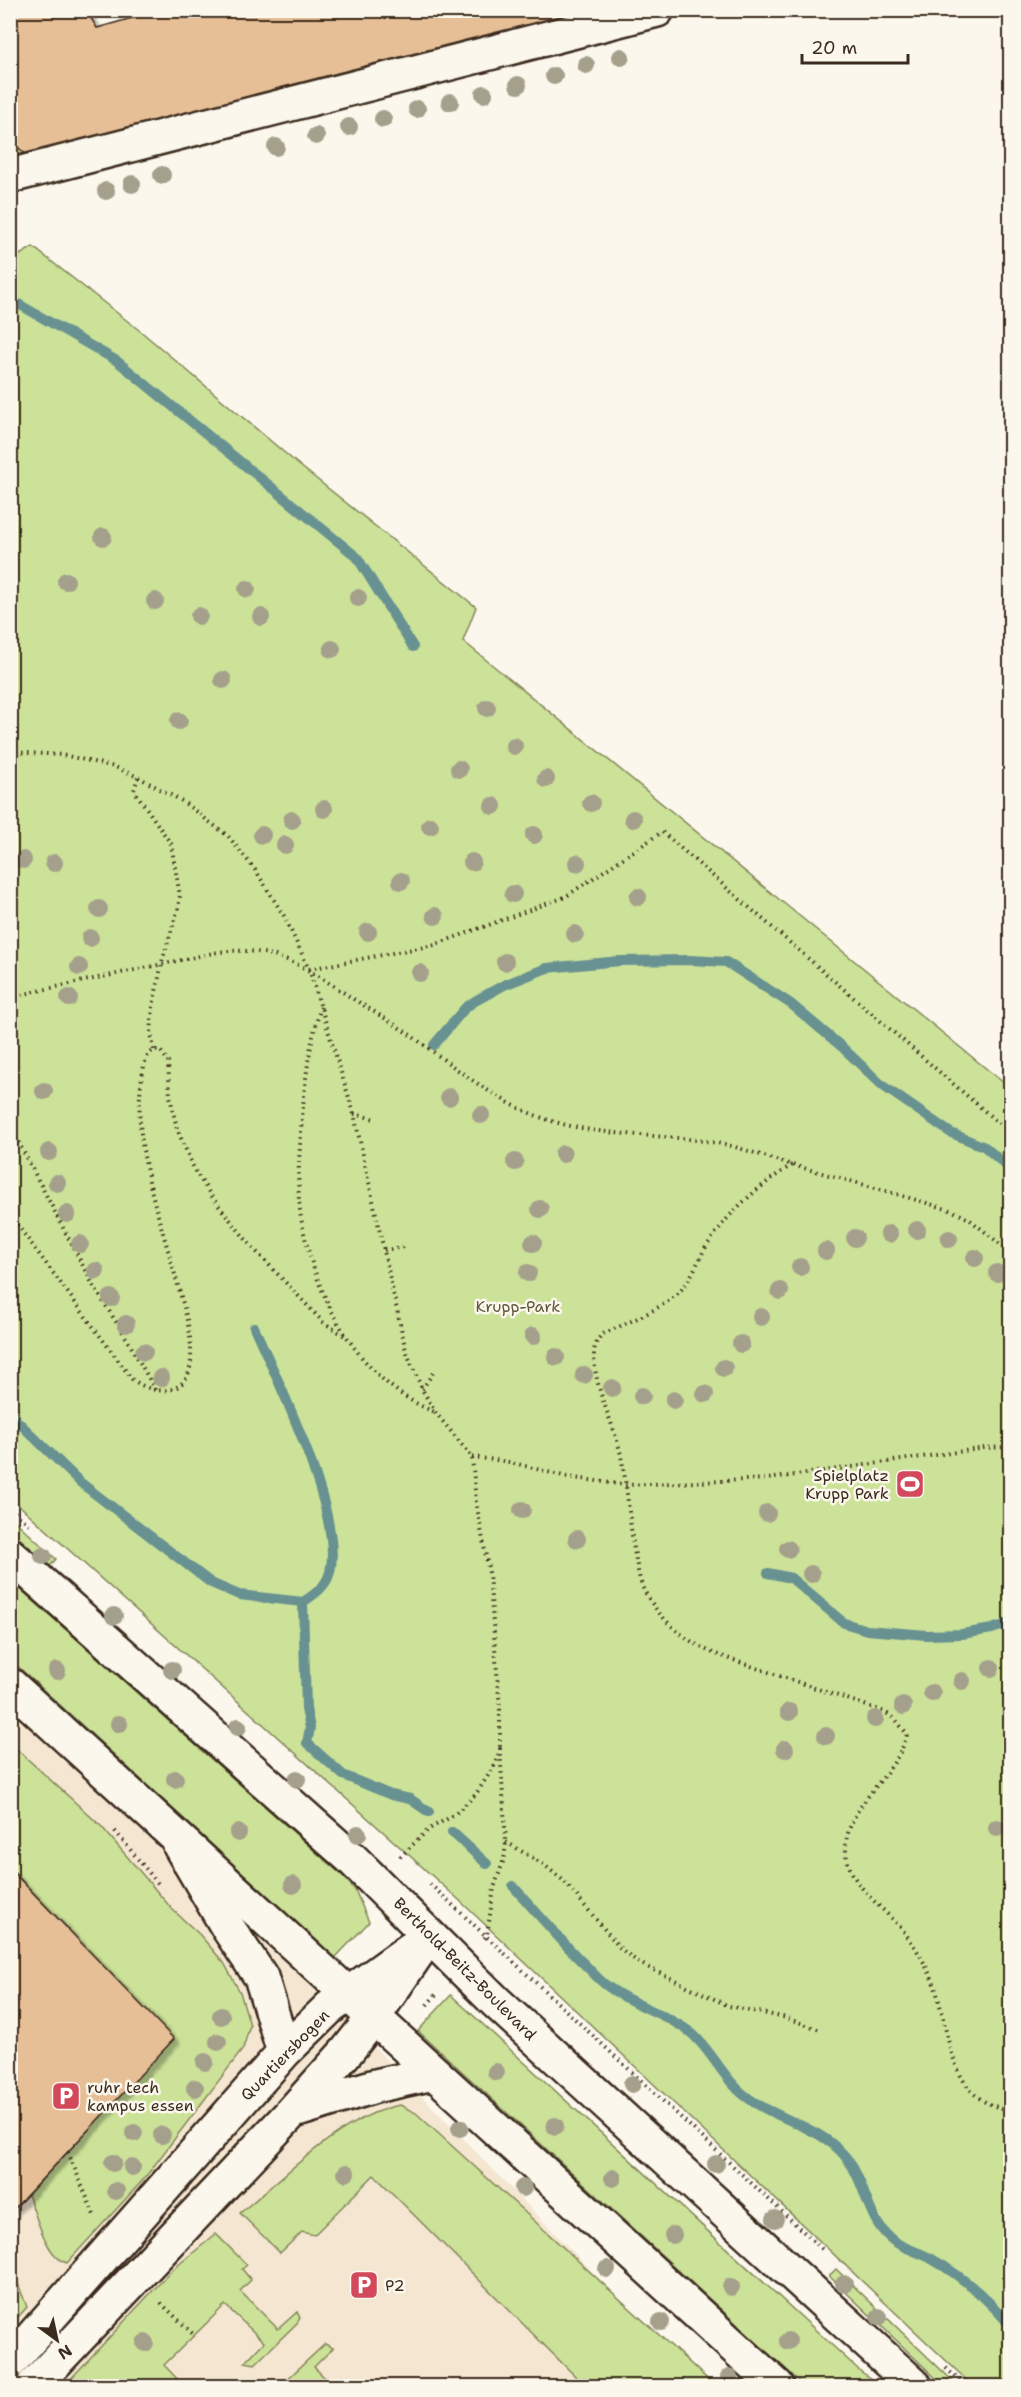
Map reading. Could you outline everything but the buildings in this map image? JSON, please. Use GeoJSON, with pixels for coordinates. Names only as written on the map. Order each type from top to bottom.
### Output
{"type":"FeatureCollection","features":[{"type":"Feature","properties":{"kind":"main road"},"geometry":{"type":"LineString","coordinates":[[10,176],[657,10]]}},
{"type":"Feature","properties":{"kind":"main road","name":"Berthold-Beitz-Boulevard"},"geometry":{"type":"LineString","coordinates":[[10,1555],[352,1859],[505,2010],[915,2386]]}},
{"type":"Feature","properties":{"kind":"main road"},"geometry":{"type":"LineString","coordinates":[[10,1685],[777,2386]]}},
{"type":"Feature","properties":{"kind":"main road"},"geometry":{"type":"LineString","coordinates":[[172,1833],[228,1928],[258,1971],[284,2052]]}},
{"type":"Feature","properties":{"kind":"main road"},"geometry":{"type":"LineString","coordinates":[[33,2386],[293,2111],[373,2018],[429,1936]]}},
{"type":"Feature","properties":{"kind":"main road","name":"Quartiersbogen"},"geometry":{"type":"LineString","coordinates":[[10,2362],[314,2021],[429,1936]]}},
{"type":"Feature","properties":{"kind":"main road"},"geometry":{"type":"LineString","coordinates":[[293,2111],[375,2086],[434,2073]]}},
{"type":"Feature","properties":{"kind":"path"},"geometry":{"type":"LineString","coordinates":[[10,752],[63,755],[93,761],[138,777],[182,801],[228,836],[256,871],[284,916],[309,969],[354,1114],[406,1351],[422,1389],[435,1412],[472,1457],[476,1502],[489,1573],[500,1709],[500,1749],[506,1842],[504,1859],[494,1888],[487,1935]]}},
{"type":"Feature","properties":{"kind":"path"},"geometry":{"type":"LineString","coordinates":[[138,777],[134,790],[171,844],[180,896],[152,1016],[151,1033],[154,1050]]}},
{"type":"Feature","properties":{"kind":"path"},"geometry":{"type":"LineString","coordinates":[[309,969],[434,945],[565,897],[662,832],[1011,1132]]}},
{"type":"Feature","properties":{"kind":"path"},"geometry":{"type":"LineString","coordinates":[[12,996],[163,963],[236,950],[263,953],[309,969],[407,1033],[470,1078],[530,1113],[583,1130],[716,1143],[761,1154],[953,1211],[969,1219],[1011,1252]]}},
{"type":"Feature","properties":{"kind":"path"},"geometry":{"type":"LineString","coordinates":[[10,980],[12,996],[10,1034]]}},
{"type":"Feature","properties":{"kind":"path"},"geometry":{"type":"LineString","coordinates":[[321,1006],[314,1029],[304,1091],[298,1167],[302,1223],[312,1263],[346,1337],[368,1365],[414,1404],[435,1412]]}},
{"type":"Feature","properties":{"kind":"path"},"geometry":{"type":"LineString","coordinates":[[154,1050],[164,1052],[168,1061],[170,1096],[181,1143],[195,1171],[214,1200],[252,1247],[323,1322],[346,1337]]}},
{"type":"Feature","properties":{"kind":"path"},"geometry":{"type":"LineString","coordinates":[[10,1215],[132,1379],[140,1385],[155,1390],[167,1391],[180,1384],[189,1373],[191,1358],[187,1320],[139,1127],[140,1087],[144,1061],[154,1050]]}},
{"type":"Feature","properties":{"kind":"path"},"geometry":{"type":"LineString","coordinates":[[354,1114],[375,1119]]}},
{"type":"Feature","properties":{"kind":"path"},"geometry":{"type":"LineString","coordinates":[[10,1126],[88,1277],[133,1349],[155,1390]]}},
{"type":"Feature","properties":{"kind":"path"},"geometry":{"type":"LineString","coordinates":[[792,1165],[750,1195],[726,1219],[706,1247],[692,1275],[676,1296],[598,1338],[594,1354],[600,1391],[619,1449],[642,1584],[658,1611],[689,1640],[713,1653],[885,1712],[903,1728],[907,1734],[902,1747],[894,1762],[875,1785],[848,1834],[847,1862],[854,1877],[901,1929],[927,1967],[942,2011],[956,2067],[963,2082],[973,2094],[986,2103],[1011,2109]]}},
{"type":"Feature","properties":{"kind":"path"},"geometry":{"type":"LineString","coordinates":[[384,1250],[404,1248]]}},
{"type":"Feature","properties":{"kind":"path"},"geometry":{"type":"LineString","coordinates":[[422,1389],[433,1373]]}},
{"type":"Feature","properties":{"kind":"path"},"geometry":{"type":"LineString","coordinates":[[472,1457],[510,1462],[567,1477],[626,1485],[768,1479],[975,1449],[1011,1447]]}},
{"type":"Feature","properties":{"kind":"path"},"geometry":{"type":"LineString","coordinates":[[10,1508],[36,1531]]}},
{"type":"Feature","properties":{"kind":"path"},"geometry":{"type":"LineString","coordinates":[[400,1857],[429,1829],[454,1815],[476,1794],[495,1765],[500,1749]]}},
{"type":"Feature","properties":{"kind":"path"},"geometry":{"type":"LineString","coordinates":[[112,1827],[163,1889]]}},
{"type":"Feature","properties":{"kind":"path"},"geometry":{"type":"LineString","coordinates":[[506,1842],[543,1864],[564,1881],[621,1949],[639,1964],[729,2006],[787,2018],[820,2031]]}},
{"type":"Feature","properties":{"kind":"path"},"geometry":{"type":"LineString","coordinates":[[392,1849],[408,1863]]}},
{"type":"Feature","properties":{"kind":"path"},"geometry":{"type":"LineString","coordinates":[[422,1876],[828,2255]]}},
{"type":"Feature","properties":{"kind":"path"},"geometry":{"type":"LineString","coordinates":[[68,2152],[109,2251]]}},
{"type":"Feature","properties":{"kind":"path"},"geometry":{"type":"LineString","coordinates":[[135,2277],[194,2335]]}},
{"type":"Feature","properties":{"kind":"path"},"geometry":{"type":"LineString","coordinates":[[942,2364],[965,2386]]}},
{"type":"Feature","properties":{"kind":"shaded area","name":"ruhr tech kampus essen"},"geometry":{"type":"Polygon","coordinates":[[[10,1706],[321,1992],[703,2386],[11,2386],[11,1869],[174,2039],[53,2255],[57,2259],[62,2262],[221,2080],[243,2049],[250,2025],[236,1981],[216,1953],[172,1909],[101,1826],[11,1743],[10,1706]]]}},
{"type":"Feature","properties":{"kind":"green space"},"geometry":{"type":"Polygon","coordinates":[[[10,140],[35,163],[11,165],[10,140]]]}},
{"type":"Feature","properties":{"kind":"green space","name":"Krupp-Park"},"geometry":{"type":"Polygon","coordinates":[[[11,240],[20,255],[33,247],[144,334],[299,465],[476,607],[463,641],[1010,1088],[1010,2386],[973,2386],[458,1899],[11,1498],[11,240]]]}},
{"type":"Feature","properties":{"kind":"green space"},"geometry":{"type":"Polygon","coordinates":[[[11,1517],[56,1559],[50,1566],[11,1530],[11,1517]]]}},
{"type":"Feature","properties":{"kind":"green space"},"geometry":{"type":"Polygon","coordinates":[[[10,1580],[344,1877],[355,1890],[369,1922],[335,1958],[11,1660],[10,1580]]]}},
{"type":"Feature","properties":{"kind":"green space"},"geometry":{"type":"Polygon","coordinates":[[[10,1743],[101,1826],[172,1909],[200,1935],[224,1963],[240,1992],[250,2025],[243,2049],[144,2179],[67,2263],[53,2253],[38,2224],[28,2195],[173,2039],[11,1869],[10,1743]]]}},
{"type":"Feature","properties":{"kind":"green space"},"geometry":{"type":"Polygon","coordinates":[[[451,1995],[859,2370],[880,2386],[804,2386],[418,2031],[451,1995]]]}},
{"type":"Feature","properties":{"kind":"green space"},"geometry":{"type":"Polygon","coordinates":[[[400,2105],[416,2113],[715,2386],[585,2386],[374,2175],[314,2235],[302,2232],[280,2253],[240,2213],[295,2165],[336,2134],[378,2111],[400,2105]]]}},
{"type":"Feature","properties":{"kind":"green space"},"geometry":{"type":"Polygon","coordinates":[[[216,2234],[247,2265],[242,2269],[251,2280],[240,2291],[278,2329],[297,2312],[300,2318],[297,2323],[255,2364],[245,2362],[264,2342],[225,2305],[164,2365],[184,2386],[155,2386],[148,2380],[142,2386],[64,2386],[172,2270],[216,2234]]]}},
{"type":"Feature","properties":{"kind":"green space"},"geometry":{"type":"Polygon","coordinates":[[[10,2263],[27,2307],[11,2325],[10,2325],[10,2263]]]}},
{"type":"Feature","properties":{"kind":"green space"},"geometry":{"type":"Polygon","coordinates":[[[836,2269],[958,2386],[944,2386],[829,2276],[836,2269]]]}},
{"type":"Feature","properties":{"kind":"green space"},"geometry":{"type":"Polygon","coordinates":[[[325,2344],[333,2348],[314,2367],[333,2386],[305,2386],[300,2381],[294,2386],[280,2386],[325,2344]]]}},
{"type":"Feature","properties":{"kind":"waterway"},"geometry":{"type":"LineString","coordinates":[[10,299],[117,361],[357,557],[413,647]]}},
{"type":"Feature","properties":{"kind":"waterway"},"geometry":{"type":"LineString","coordinates":[[434,1045],[465,1008],[475,1001],[504,985],[547,968],[620,961],[726,962],[791,1004],[842,1047],[883,1086],[951,1133],[985,1147],[1010,1169]]}},
{"type":"Feature","properties":{"kind":"waterway"},"geometry":{"type":"LineString","coordinates":[[10,1414],[81,1483],[211,1583],[239,1595],[303,1602],[323,1586],[330,1572],[332,1548],[327,1518],[306,1449],[254,1327]]}},
{"type":"Feature","properties":{"kind":"waterway"},"geometry":{"type":"LineString","coordinates":[[768,1573],[791,1578],[844,1623],[867,1630],[926,1635],[962,1634],[992,1629],[1010,1623]]}},
{"type":"Feature","properties":{"kind":"waterway"},"geometry":{"type":"LineString","coordinates":[[303,1602],[306,1709],[310,1728],[307,1743],[343,1775],[391,1795],[410,1799],[429,1812]]}},
{"type":"Feature","properties":{"kind":"waterway"},"geometry":{"type":"LineString","coordinates":[[452,1832],[487,1864]]}},
{"type":"Feature","properties":{"kind":"waterway"},"geometry":{"type":"LineString","coordinates":[[513,1886],[571,1951],[606,1985],[690,2032],[736,2087],[755,2103],[809,2129],[833,2145],[851,2165],[875,2219],[890,2238],[952,2272],[993,2306],[1010,2325]]}},
{"type":"Feature","properties":{"kind":"place","name":"Spielplatz Krupp Park"},"geometry":{"type":"Point","coordinates":[910,1484]}},
{"type":"Feature","properties":{"kind":"place","name":"ruhr tech kampus essen"},"geometry":{"type":"Point","coordinates":[66,2096]}},
{"type":"Feature","properties":{"kind":"place","name":"P2"},"geometry":{"type":"Point","coordinates":[364,2285]}}]}
